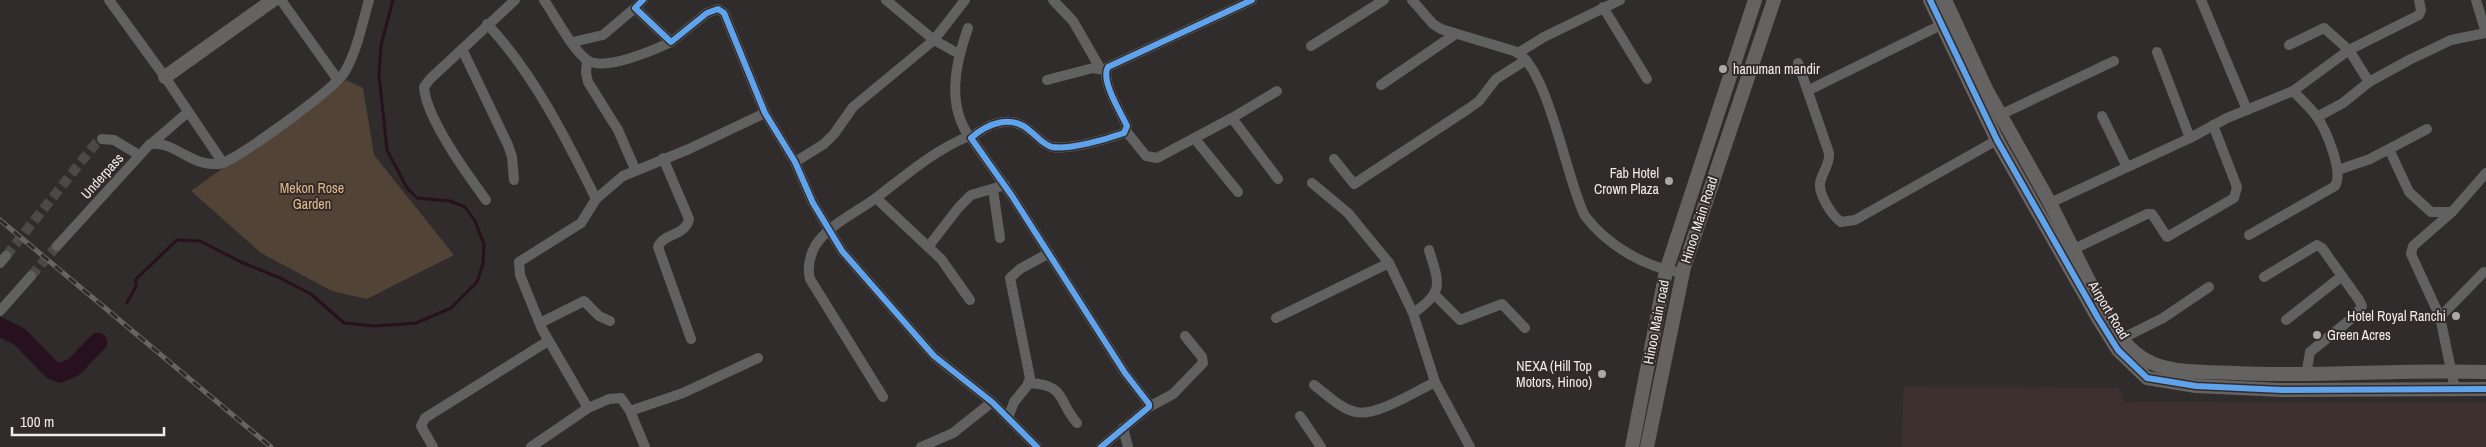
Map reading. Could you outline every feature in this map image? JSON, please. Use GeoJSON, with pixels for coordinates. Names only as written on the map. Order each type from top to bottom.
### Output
{"type":"FeatureCollection","features":[{"type":"Feature","properties":{"kind":"street"},"geometry":{"type":"LineString","coordinates":[[109,0],[166,77],[223,163]]}},
{"type":"Feature","properties":{"kind":"street"},"geometry":{"type":"LineString","coordinates":[[166,77],[273,0]]}},
{"type":"Feature","properties":{"kind":"street"},"geometry":{"type":"LineString","coordinates":[[281,0],[338,80]]}},
{"type":"Feature","properties":{"kind":"street"},"geometry":{"type":"LineString","coordinates":[[150,144],[164,145],[206,165],[223,163],[313,100],[338,80],[348,64],[355,47],[370,0]]}},
{"type":"Feature","properties":{"kind":"street"},"geometry":{"type":"LineString","coordinates":[[486,200],[438,126],[425,92],[426,83],[487,24],[515,0]]}},
{"type":"Feature","properties":{"kind":"street"},"geometry":{"type":"LineString","coordinates":[[544,0],[572,42],[587,60],[595,63],[617,62],[671,42],[707,13],[715,9],[721,10],[731,27],[766,113],[795,162],[806,189],[842,251],[914,334],[947,368],[992,402],[1037,447]]}},
{"type":"Feature","properties":{"kind":"street"},"geometry":{"type":"LineString","coordinates":[[572,42],[604,35],[643,0]]}},
{"type":"Feature","properties":{"kind":"street"},"geometry":{"type":"LineString","coordinates":[[886,0],[934,40],[959,54]]}},
{"type":"Feature","properties":{"kind":"street"},"geometry":{"type":"LineString","coordinates":[[795,162],[824,144],[834,134],[853,107],[934,40],[965,0]]}},
{"type":"Feature","properties":{"kind":"street"},"geometry":{"type":"LineString","coordinates":[[1053,0],[1074,20],[1103,69],[1110,92],[1126,126],[1126,131],[1142,152],[1150,158],[1162,156],[1195,139],[1277,91]]}},
{"type":"Feature","properties":{"kind":"street"},"geometry":{"type":"LineString","coordinates":[[1047,80],[1103,69],[1252,0]]}},
{"type":"Feature","properties":{"kind":"street"},"geometry":{"type":"LineString","coordinates":[[1312,46],[1384,0]]}},
{"type":"Feature","properties":{"kind":"street"},"geometry":{"type":"LineString","coordinates":[[1412,0],[1433,24],[1454,35],[1522,56],[1554,122],[1578,200],[1585,216],[1597,230],[1626,252],[1649,265],[1666,271],[1683,273]]}},
{"type":"Feature","properties":{"kind":"street"},"geometry":{"type":"LineString","coordinates":[[1334,159],[1354,184],[1468,110],[1479,101],[1496,79],[1522,56],[1603,7],[1620,0]]}},
{"type":"Feature","properties":{"kind":"street","name":"Hinoo Main road"},"geometry":{"type":"LineString","coordinates":[[1632,447],[1666,271],[1755,0]]}},
{"type":"Feature","properties":{"kind":"street","name":"Hinoo Main Road"},"geometry":{"type":"LineString","coordinates":[[1647,447],[1683,273],[1709,188],[1774,0]]}},
{"type":"Feature","properties":{"kind":"street","name":"Airport Road"},"geometry":{"type":"LineString","coordinates":[[1930,0],[1947,22],[2050,203],[2109,321],[2121,340],[2152,363],[2193,372],[2306,375],[2453,371],[2486,372]]}},
{"type":"Feature","properties":{"kind":"street","name":"Airport Road"},"geometry":{"type":"LineString","coordinates":[[1945,0],[1947,22],[1997,140],[2118,350],[2147,378],[2196,386],[2282,390],[2486,389]]}},
{"type":"Feature","properties":{"kind":"street"},"geometry":{"type":"LineString","coordinates":[[2201,0],[2247,110]]}},
{"type":"Feature","properties":{"kind":"street"},"geometry":{"type":"LineString","coordinates":[[2050,203],[2190,138],[2213,125],[2294,91],[2349,50],[2419,15],[2421,10],[2419,0]]}},
{"type":"Feature","properties":{"kind":"street"},"geometry":{"type":"LineString","coordinates":[[2317,117],[2343,103],[2369,82],[2451,40],[2486,33],[2476,0]]}},
{"type":"Feature","properties":{"kind":"street"},"geometry":{"type":"LineString","coordinates":[[1603,7],[1646,79]]}},
{"type":"Feature","properties":{"kind":"street"},"geometry":{"type":"LineString","coordinates":[[635,8],[671,42]]}},
{"type":"Feature","properties":{"kind":"street"},"geometry":{"type":"LineString","coordinates":[[1808,90],[1947,22]]}},
{"type":"Feature","properties":{"kind":"street"},"geometry":{"type":"LineString","coordinates":[[487,24],[504,43],[537,93],[596,198]]}},
{"type":"Feature","properties":{"kind":"street"},"geometry":{"type":"LineString","coordinates":[[968,28],[959,54],[954,83],[957,108],[970,138],[1004,185],[1098,332],[1150,407]]}},
{"type":"Feature","properties":{"kind":"street"},"geometry":{"type":"LineString","coordinates":[[2289,45],[2324,28],[2349,50],[2369,82]]}},
{"type":"Feature","properties":{"kind":"street"},"geometry":{"type":"LineString","coordinates":[[1381,85],[1454,35]]}},
{"type":"Feature","properties":{"kind":"street"},"geometry":{"type":"LineString","coordinates":[[462,49],[508,144],[512,157],[514,180]]}},
{"type":"Feature","properties":{"kind":"street"},"geometry":{"type":"LineString","coordinates":[[2157,52],[2190,138]]}},
{"type":"Feature","properties":{"kind":"street"},"geometry":{"type":"LineString","coordinates":[[587,60],[586,73],[588,82],[618,130],[635,169]]}},
{"type":"Feature","properties":{"kind":"street"},"geometry":{"type":"LineString","coordinates":[[2000,115],[2114,61]]}},
{"type":"Feature","properties":{"kind":"street"},"geometry":{"type":"LineString","coordinates":[[1798,63],[1829,153],[1829,160],[1821,178],[1820,191],[1834,215],[1841,222],[1855,220],[1997,140]]}},
{"type":"Feature","properties":{"kind":"street"},"geometry":{"type":"LineString","coordinates":[[2249,236],[2335,186],[2338,181],[2338,170],[2328,138],[2317,117],[2294,91]]}},
{"type":"Feature","properties":{"kind":"street"},"geometry":{"type":"LineString","coordinates":[[139,155],[188,112]]}},
{"type":"Feature","properties":{"kind":"street"},"geometry":{"type":"LineString","coordinates":[[588,408],[548,342],[520,275],[518,262],[581,223],[588,216],[596,198],[610,185],[635,169],[722,134],[766,113]]}},
{"type":"Feature","properties":{"kind":"street"},"geometry":{"type":"LineString","coordinates":[[2102,116],[2127,166]]}},
{"type":"Feature","properties":{"kind":"street"},"geometry":{"type":"LineString","coordinates":[[1232,118],[1278,179]]}},
{"type":"Feature","properties":{"kind":"street"},"geometry":{"type":"LineString","coordinates":[[883,397],[810,279],[809,267],[815,247],[830,231],[925,160],[970,138],[992,124],[1006,122],[1021,124],[1045,144],[1058,148],[1126,131]]}},
{"type":"Feature","properties":{"kind":"street"},"geometry":{"type":"LineString","coordinates":[[2074,249],[2147,214],[2152,214],[2168,237],[2234,198],[2238,187],[2213,125]]}},
{"type":"Feature","properties":{"kind":"street"},"geometry":{"type":"LineString","coordinates":[[2338,170],[2370,159],[2427,129]]}},
{"type":"Feature","properties":{"kind":"street"},"geometry":{"type":"LineString","coordinates":[[1195,139],[1238,192]]}},
{"type":"Feature","properties":{"kind":"street","name":"Underpass"},"geometry":{"type":"LineString","coordinates":[[57,246],[139,155],[114,140],[102,140]]}},
{"type":"Feature","properties":{"kind":"street"},"geometry":{"type":"LineString","coordinates":[[2389,149],[2409,192],[2431,212],[2452,212]]}},
{"type":"Feature","properties":{"kind":"street"},"geometry":{"type":"LineString","coordinates":[[663,158],[689,219],[685,229],[661,241],[658,247],[691,339]]}},
{"type":"Feature","properties":{"kind":"street"},"geometry":{"type":"LineString","coordinates":[[2455,389],[2453,371],[2440,317],[2411,254],[2413,246],[2452,212],[2486,174]]}},
{"type":"Feature","properties":{"kind":"street"},"geometry":{"type":"LineString","coordinates":[[1312,183],[1348,213],[1389,263],[1413,312],[1435,382],[1470,447]]}},
{"type":"Feature","properties":{"kind":"street"},"geometry":{"type":"LineString","coordinates":[[928,247],[966,199],[971,195],[1004,185]]}},
{"type":"Feature","properties":{"kind":"street"},"geometry":{"type":"LineString","coordinates":[[993,189],[1000,238]]}},
{"type":"Feature","properties":{"kind":"street"},"geometry":{"type":"LineString","coordinates":[[876,198],[950,270],[970,300]]}},
{"type":"Feature","properties":{"kind":"street"},"geometry":{"type":"LineString","coordinates":[[2264,277],[2317,245],[2322,248],[2362,306],[2356,315],[2310,352],[2306,375]]}},
{"type":"Feature","properties":{"kind":"street"},"geometry":{"type":"LineString","coordinates":[[1413,312],[1435,295],[1438,281],[1429,250]]}},
{"type":"Feature","properties":{"kind":"street"},"geometry":{"type":"LineString","coordinates":[[1008,418],[1014,402],[1029,382],[1010,278],[1020,269],[1049,253]]}},
{"type":"Feature","properties":{"kind":"street"},"geometry":{"type":"LineString","coordinates":[[1276,318],[1389,263]]}},
{"type":"Feature","properties":{"kind":"street"},"geometry":{"type":"LineString","coordinates":[[2440,317],[2484,272]]}},
{"type":"Feature","properties":{"kind":"street"},"geometry":{"type":"LineString","coordinates":[[3,307],[31,276]]}},
{"type":"Feature","properties":{"kind":"street"},"geometry":{"type":"LineString","coordinates":[[2286,320],[2342,276]]}},
{"type":"Feature","properties":{"kind":"street"},"geometry":{"type":"LineString","coordinates":[[2121,340],[2163,318],[2209,287]]}},
{"type":"Feature","properties":{"kind":"street"},"geometry":{"type":"LineString","coordinates":[[1435,295],[1460,320],[1502,304],[1525,328]]}},
{"type":"Feature","properties":{"kind":"street"},"geometry":{"type":"LineString","coordinates":[[540,323],[584,301],[599,316],[610,321]]}},
{"type":"Feature","properties":{"kind":"street"},"geometry":{"type":"LineString","coordinates":[[1101,447],[1150,407],[1173,394],[1202,363],[1202,357],[1185,336]]}},
{"type":"Feature","properties":{"kind":"street"},"geometry":{"type":"LineString","coordinates":[[433,447],[421,426],[425,418],[548,342]]}},
{"type":"Feature","properties":{"kind":"street"},"geometry":{"type":"LineString","coordinates":[[630,411],[682,393],[758,358]]}},
{"type":"Feature","properties":{"kind":"street"},"geometry":{"type":"LineString","coordinates":[[1029,382],[1050,386],[1059,393],[1077,423]]}},
{"type":"Feature","properties":{"kind":"street"},"geometry":{"type":"LineString","coordinates":[[1314,385],[1344,406],[1355,412],[1363,413],[1386,405],[1435,382]]}},
{"type":"Feature","properties":{"kind":"street"},"geometry":{"type":"LineString","coordinates":[[531,447],[588,408],[609,399],[619,398],[630,411],[645,447]]}},
{"type":"Feature","properties":{"kind":"street"},"geometry":{"type":"LineString","coordinates":[[921,447],[953,433],[992,402]]}},
{"type":"Feature","properties":{"kind":"street"},"geometry":{"type":"LineString","coordinates":[[1300,416],[1321,447]]}},
{"type":"Feature","properties":{"kind":"street"},"geometry":{"type":"LineString","coordinates":[[1124,428],[1128,447]]}},
{"type":"Feature","properties":{"kind":"shaded area"},"geometry":{"type":"Polygon","coordinates":[[[1903,387],[2119,388],[2124,402],[2486,403],[2486,447],[1902,447],[1903,387]]]}},
{"type":"Feature","properties":{"kind":"green space","name":"Mekon Rose Garden"},"geometry":{"type":"Polygon","coordinates":[[[346,80],[363,88],[374,155],[454,255],[367,299],[332,291],[261,253],[191,191],[346,80]]]}},
{"type":"Feature","properties":{"kind":"waterway"},"geometry":{"type":"LineString","coordinates":[[127,303],[136,286],[136,279],[177,240],[200,241],[241,262],[280,278],[311,294],[344,323],[375,326],[416,323],[451,308],[477,282],[483,264],[484,244],[475,221],[465,207],[450,201],[417,198],[407,188],[387,150],[379,75],[381,45],[393,0]]}},
{"type":"Feature","properties":{"kind":"waterway"},"geometry":{"type":"LineString","coordinates":[[0,327],[20,337],[52,370],[60,373],[74,367],[98,342]]}},
{"type":"Feature","properties":{"kind":"tunnel"},"geometry":{"type":"LineString","coordinates":[[6,256],[96,143],[102,139]]}},
{"type":"Feature","properties":{"kind":"tunnel"},"geometry":{"type":"LineString","coordinates":[[31,276],[57,246]]}},
{"type":"Feature","properties":{"kind":"railway"},"geometry":{"type":"LineString","coordinates":[[0,220],[271,447]]}},
{"type":"Feature","properties":{"kind":"cycle path"},"geometry":{"type":"LineString","coordinates":[[643,0],[635,8],[671,42],[707,13],[718,9],[724,13],[765,113],[795,162],[813,203],[842,251],[934,356],[992,402],[1037,447]]}},
{"type":"Feature","properties":{"kind":"cycle path"},"geometry":{"type":"LineString","coordinates":[[1101,447],[1149,407],[1149,404],[1125,373],[1012,196],[971,138],[985,128],[1000,122],[1016,123],[1023,126],[1049,146],[1060,148],[1098,141],[1124,133],[1127,126],[1109,88],[1106,73],[1108,67],[1252,0]]}},
{"type":"Feature","properties":{"kind":"cycle path"},"geometry":{"type":"LineString","coordinates":[[1930,0],[1997,140],[2098,318],[2118,350],[2147,378],[2196,386],[2282,390],[2486,389]]}},
{"type":"Feature","properties":{"kind":"place","name":"hanuman mandir"},"geometry":{"type":"Point","coordinates":[1723,69]}},
{"type":"Feature","properties":{"kind":"place","name":"Fab Hotel Crown Plaza"},"geometry":{"type":"Point","coordinates":[1669,181]}},
{"type":"Feature","properties":{"kind":"place","name":"Hotel Royal Ranchi"},"geometry":{"type":"Point","coordinates":[2456,316]}},
{"type":"Feature","properties":{"kind":"place","name":"Green Acres"},"geometry":{"type":"Point","coordinates":[2317,335]}},
{"type":"Feature","properties":{"kind":"place","name":"NEXA (Hill Top Motors, Hinoo)"},"geometry":{"type":"Point","coordinates":[1602,374]}}]}
